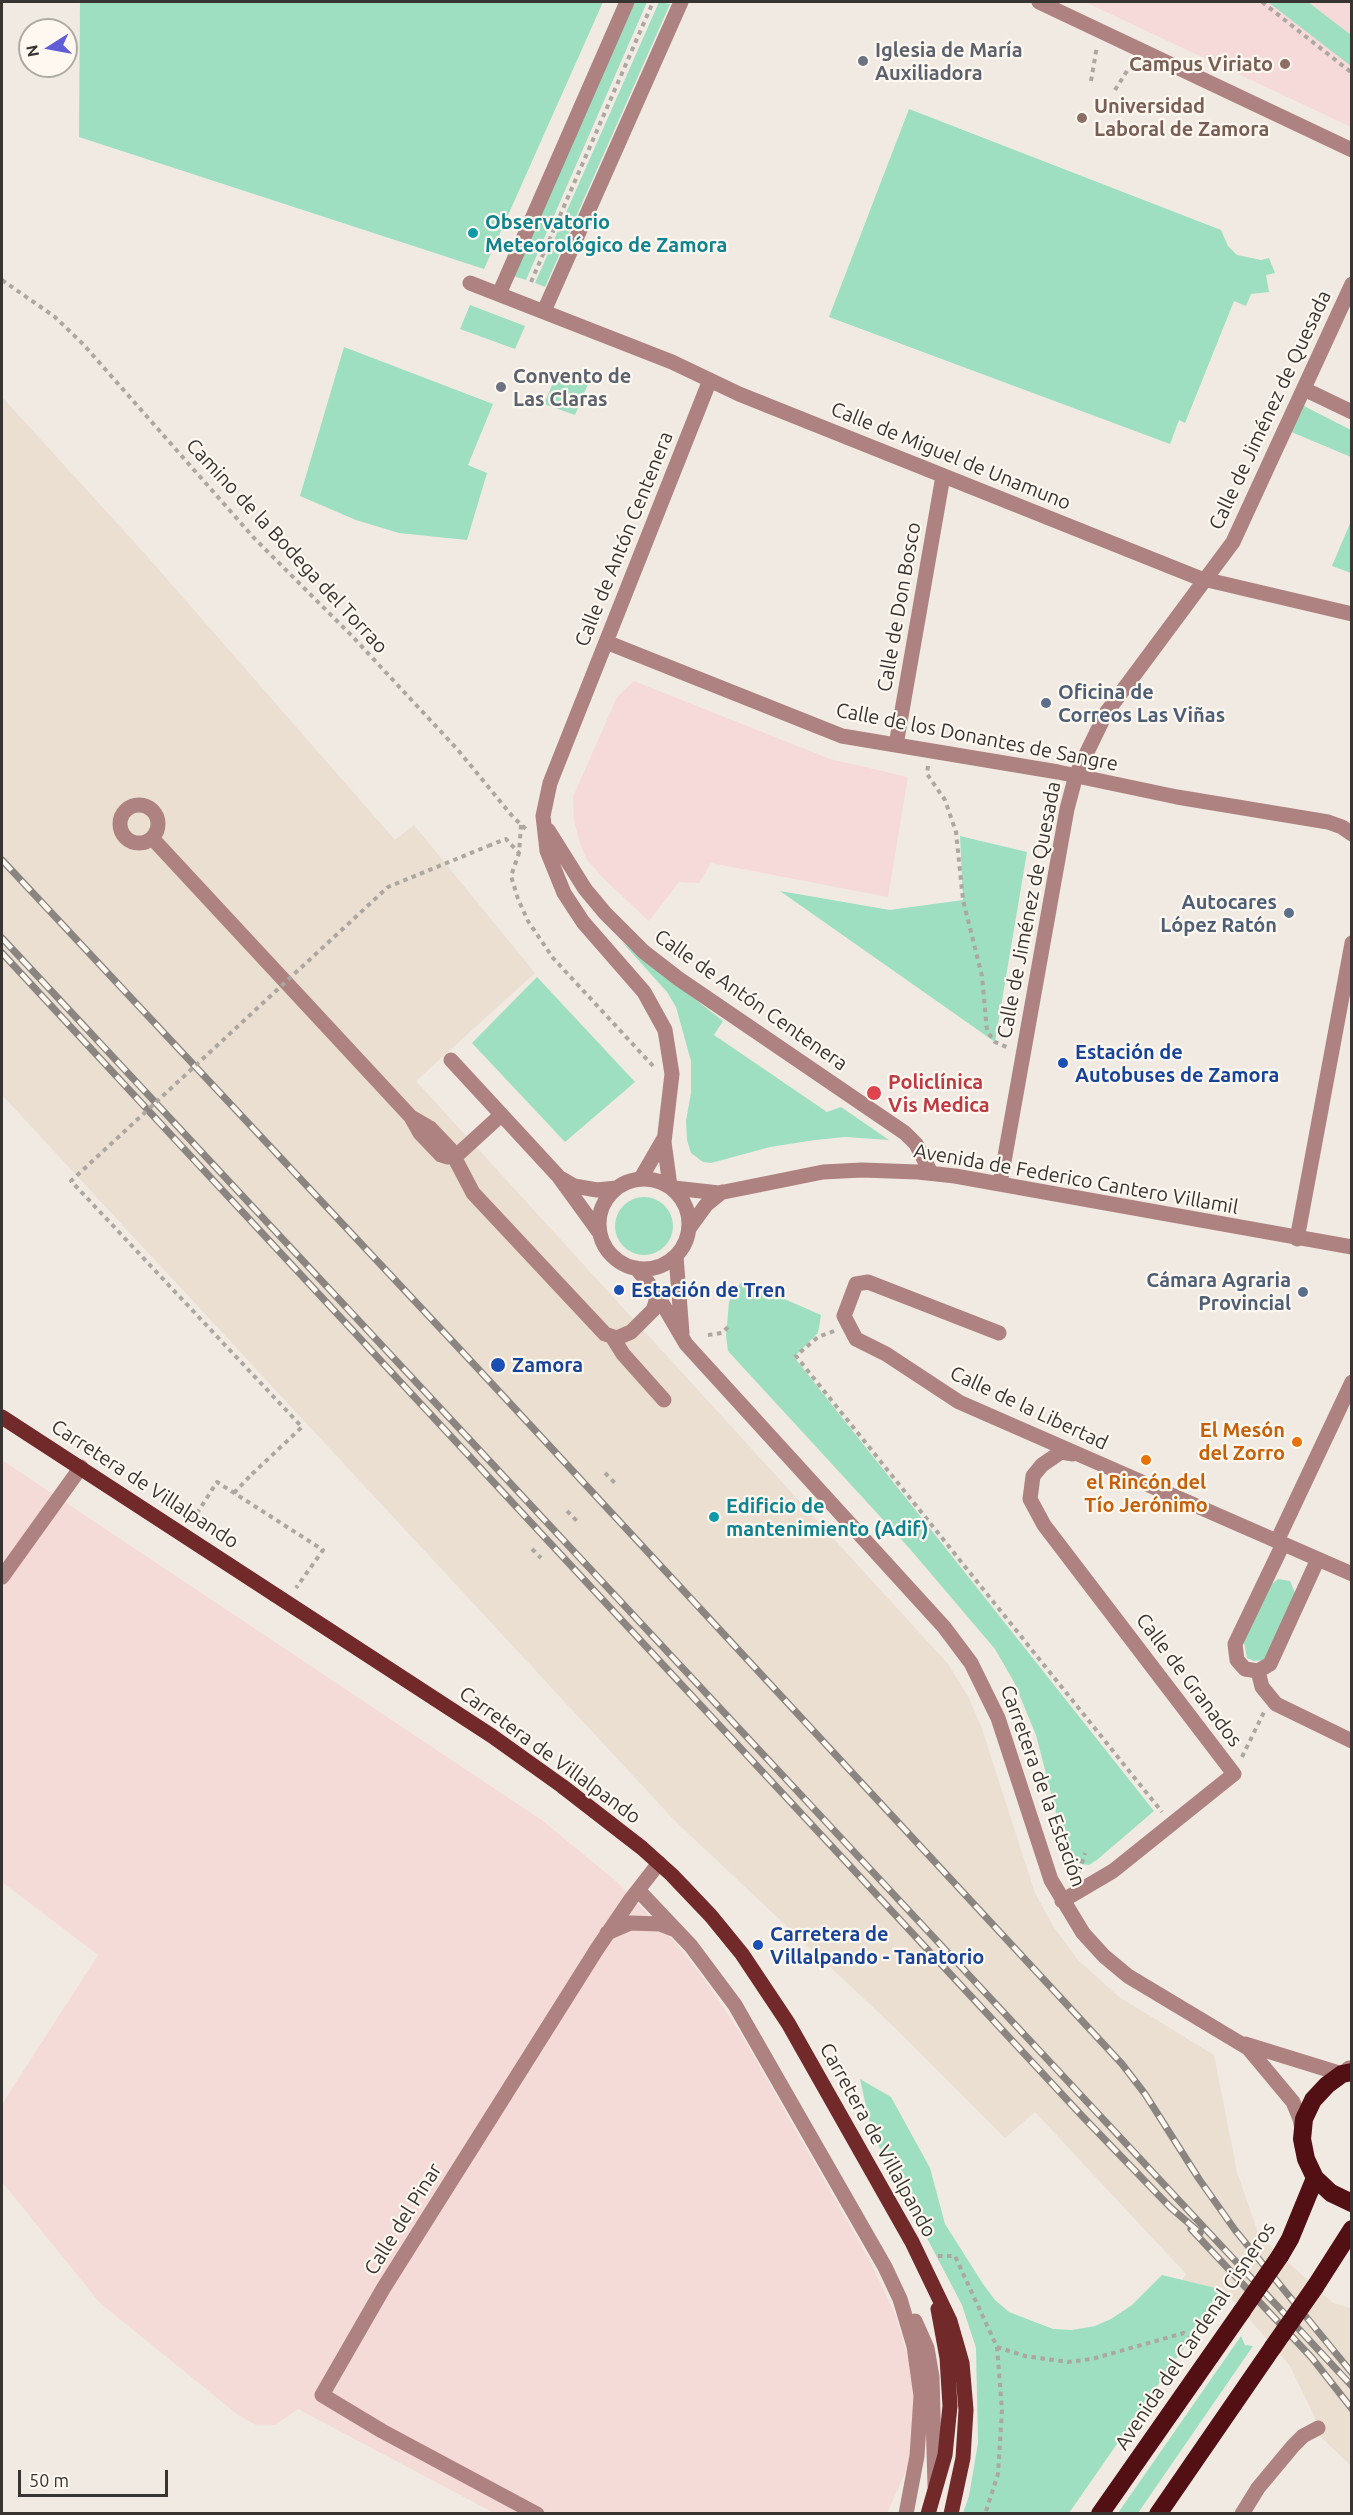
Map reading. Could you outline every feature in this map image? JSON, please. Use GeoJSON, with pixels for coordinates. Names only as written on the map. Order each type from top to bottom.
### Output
{"type":"FeatureCollection","features":[{"type":"Feature","properties":{"kind":"highway"},"geometry":{"type":"LineString","coordinates":[[1348,2071],[1327,2085],[1313,2100],[1304,2119],[1302,2132],[1306,2159],[1315,2178],[1331,2193],[1352,2203]]}},
{"type":"Feature","properties":{"kind":"highway","name":"Avenida del Cardenal Cisneros"},"geometry":{"type":"LineString","coordinates":[[1100,2514],[1280,2256],[1290,2240],[1315,2178]]}},
{"type":"Feature","properties":{"kind":"highway"},"geometry":{"type":"LineString","coordinates":[[1158,2514],[1315,2287],[1352,2229]]}},
{"type":"Feature","properties":{"kind":"main road","name":"Carretera de Villalpando"},"geometry":{"type":"LineString","coordinates":[[2,1417],[492,1736],[583,1802],[659,1863],[695,1898],[727,1935],[771,1996],[919,2256],[955,2333],[964,2379],[966,2410],[964,2450],[951,2514]]}},
{"type":"Feature","properties":{"kind":"main road","name":"Carretera de Villalpando"},"geometry":{"type":"LineString","coordinates":[[927,2271],[940,2321],[950,2390],[948,2439],[928,2514]]}},
{"type":"Feature","properties":{"kind":"street"},"geometry":{"type":"LineString","coordinates":[[544,311],[681,2]]}},
{"type":"Feature","properties":{"kind":"street"},"geometry":{"type":"LineString","coordinates":[[1040,2],[1352,150]]}},
{"type":"Feature","properties":{"kind":"street"},"geometry":{"type":"LineString","coordinates":[[498,294],[633,4]]}},
{"type":"Feature","properties":{"kind":"street","name":"Calle de Miguel de Unamuno"},"geometry":{"type":"LineString","coordinates":[[470,283],[672,362],[710,380],[943,476],[1205,579],[1352,614]]}},
{"type":"Feature","properties":{"kind":"street","name":"Calle de Jiménez de Quesada"},"geometry":{"type":"LineString","coordinates":[[1000,1184],[1067,809],[1076,776],[1106,713],[1235,538],[1352,284]]}},
{"type":"Feature","properties":{"kind":"street","name":"Calle de Antón Centenera"},"geometry":{"type":"LineString","coordinates":[[672,1187],[665,1134],[672,1086],[670,1053],[657,1013],[634,980],[583,922],[569,902],[554,874],[544,837],[543,816],[550,783],[710,380]]}},
{"type":"Feature","properties":{"kind":"street"},"geometry":{"type":"LineString","coordinates":[[1304,389],[1352,412]]}},
{"type":"Feature","properties":{"kind":"street","name":"Calle de Don Bosco"},"geometry":{"type":"LineString","coordinates":[[896,745],[943,476]]}},
{"type":"Feature","properties":{"kind":"street","name":"Calle de los Donantes de Sangre"},"geometry":{"type":"LineString","coordinates":[[606,642],[834,733],[1076,776],[1177,797],[1328,822],[1352,834]]}},
{"type":"Feature","properties":{"kind":"street","name":"Calle de Antón Centenera"},"geometry":{"type":"LineString","coordinates":[[543,816],[552,839],[580,882],[605,913],[637,945],[679,979],[905,1133],[916,1144],[931,1173]]}},
{"type":"Feature","properties":{"kind":"street"},"geometry":{"type":"LineString","coordinates":[[152,838],[411,1117],[420,1133],[439,1152],[447,1157],[456,1157],[501,1115]]}},
{"type":"Feature","properties":{"kind":"street"},"geometry":{"type":"LineString","coordinates":[[1297,1239],[1352,944]]}},
{"type":"Feature","properties":{"kind":"street"},"geometry":{"type":"LineString","coordinates":[[451,1060],[557,1175],[599,1232],[610,1254],[620,1261],[636,1268],[658,1268],[676,1256],[685,1242],[690,1227],[704,1208],[722,1192]]}},
{"type":"Feature","properties":{"kind":"street","name":"Calle de Antón Centenera"},"geometry":{"type":"LineString","coordinates":[[641,1178],[648,1170],[665,1134]]}},
{"type":"Feature","properties":{"kind":"street"},"geometry":{"type":"LineString","coordinates":[[456,1157],[464,1180],[473,1193],[597,1327],[614,1338],[623,1354],[664,1400]]}},
{"type":"Feature","properties":{"kind":"street","name":"Avenida de Federico Cantero Villamil"},"geometry":{"type":"LineString","coordinates":[[672,1187],[722,1192],[823,1172],[862,1170],[931,1173],[1352,1247]]}},
{"type":"Feature","properties":{"kind":"street"},"geometry":{"type":"LineString","coordinates":[[557,1175],[578,1187],[600,1191],[616,1188],[628,1181],[641,1178],[654,1179],[672,1187],[686,1206],[690,1227]]}},
{"type":"Feature","properties":{"kind":"street"},"geometry":{"type":"LineString","coordinates":[[599,1232],[601,1209],[616,1188]]}},
{"type":"Feature","properties":{"kind":"street","name":"Carretera de la Estación"},"geometry":{"type":"LineString","coordinates":[[676,1256],[682,1330],[690,1348]]}},
{"type":"Feature","properties":{"kind":"street","name":"Carretera de la Estación"},"geometry":{"type":"LineString","coordinates":[[636,1268],[655,1291],[681,1338],[944,1627],[971,1663],[998,1718],[1042,1857],[1062,1901],[1083,1933],[1122,1971],[1184,2012],[1242,2043],[1348,2071]]}},
{"type":"Feature","properties":{"kind":"street"},"geometry":{"type":"LineString","coordinates":[[849,1327],[844,1316],[856,1284],[868,1282],[999,1333]]}},
{"type":"Feature","properties":{"kind":"street"},"geometry":{"type":"LineString","coordinates":[[614,1338],[627,1335],[651,1313],[656,1302],[655,1291]]}},
{"type":"Feature","properties":{"kind":"street","name":"Calle de la Libertad"},"geometry":{"type":"LineString","coordinates":[[849,1327],[856,1339],[886,1354],[959,1402],[1352,1574]]}},
{"type":"Feature","properties":{"kind":"street"},"geometry":{"type":"LineString","coordinates":[[1318,1559],[1272,1660],[1258,1671],[1249,1671],[1240,1665],[1235,1654],[1235,1644],[1352,1382]]}},
{"type":"Feature","properties":{"kind":"street","name":"Calle de Granados"},"geometry":{"type":"LineString","coordinates":[[1062,1901],[1113,1871],[1234,1774],[1048,1530],[1030,1499],[1033,1476],[1042,1465],[1061,1452],[1076,1454]]}},
{"type":"Feature","properties":{"kind":"street"},"geometry":{"type":"LineString","coordinates":[[2,1577],[81,1467]]}},
{"type":"Feature","properties":{"kind":"street"},"geometry":{"type":"LineString","coordinates":[[1258,1671],[1262,1687],[1270,1699],[1282,1709],[1352,1741]]}},
{"type":"Feature","properties":{"kind":"street","name":"Calle del Pinar"},"geometry":{"type":"LineString","coordinates":[[537,2514],[391,2436],[322,2395],[383,2289],[607,1933],[659,1863]]}},
{"type":"Feature","properties":{"kind":"street"},"geometry":{"type":"LineString","coordinates":[[638,1890],[678,1931],[726,1992],[744,2019],[920,2331],[929,2358],[934,2399],[935,2493]]}},
{"type":"Feature","properties":{"kind":"street"},"geometry":{"type":"LineString","coordinates":[[607,1933],[621,1925],[640,1923],[660,1924],[678,1931]]}},
{"type":"Feature","properties":{"kind":"street","name":"Carretera de la Estación"},"geometry":{"type":"LineString","coordinates":[[1242,2043],[1293,2102],[1300,2118],[1302,2132]]}},
{"type":"Feature","properties":{"kind":"street"},"geometry":{"type":"LineString","coordinates":[[900,2298],[918,2363],[921,2396],[917,2456],[906,2514]]}},
{"type":"Feature","properties":{"kind":"street"},"geometry":{"type":"LineString","coordinates":[[1242,2514],[1258,2488],[1293,2446],[1303,2436],[1318,2428]]}},
{"type":"Feature","properties":{"kind":"path"},"geometry":{"type":"LineString","coordinates":[[531,282],[653,2]]}},
{"type":"Feature","properties":{"kind":"path"},"geometry":{"type":"LineString","coordinates":[[1262,2],[1352,73]]}},
{"type":"Feature","properties":{"kind":"path"},"geometry":{"type":"LineString","coordinates":[[633,4],[672,21]]}},
{"type":"Feature","properties":{"kind":"path"},"geometry":{"type":"LineString","coordinates":[[1091,81],[1100,31]]}},
{"type":"Feature","properties":{"kind":"path"},"geometry":{"type":"LineString","coordinates":[[1115,90],[1141,49]]}},
{"type":"Feature","properties":{"kind":"path"},"geometry":{"type":"LineString","coordinates":[[519,247],[564,267]]}},
{"type":"Feature","properties":{"kind":"path","name":"Camino de la Bodega del Torrao"},"geometry":{"type":"LineString","coordinates":[[2,280],[55,317],[83,344],[254,538],[351,636],[458,750],[520,825],[544,837]]}},
{"type":"Feature","properties":{"kind":"path"},"geometry":{"type":"LineString","coordinates":[[930,751],[927,774],[945,800],[956,832],[963,900],[981,976],[987,1031],[995,1042],[1023,1054]]}},
{"type":"Feature","properties":{"kind":"path"},"geometry":{"type":"LineString","coordinates":[[520,825],[519,853],[511,876],[528,921],[554,958],[672,1086]]}},
{"type":"Feature","properties":{"kind":"path"},"geometry":{"type":"LineString","coordinates":[[234,1493],[302,1427],[71,1181],[387,887],[506,839],[519,853]]}},
{"type":"Feature","properties":{"kind":"path"},"geometry":{"type":"LineString","coordinates":[[708,1335],[722,1333],[730,1325]]}},
{"type":"Feature","properties":{"kind":"path"},"geometry":{"type":"LineString","coordinates":[[849,1327],[818,1337],[796,1356],[1163,1813]]}},
{"type":"Feature","properties":{"kind":"path"},"geometry":{"type":"LineString","coordinates":[[605,1473],[616,1484]]}},
{"type":"Feature","properties":{"kind":"path"},"geometry":{"type":"LineString","coordinates":[[184,1534],[217,1482],[322,1550],[287,1601]]}},
{"type":"Feature","properties":{"kind":"path"},"geometry":{"type":"LineString","coordinates":[[567,1511],[578,1522]]}},
{"type":"Feature","properties":{"kind":"path"},"geometry":{"type":"LineString","coordinates":[[532,1549],[541,1558]]}},
{"type":"Feature","properties":{"kind":"path"},"geometry":{"type":"LineString","coordinates":[[1234,1774],[1270,1699]]}},
{"type":"Feature","properties":{"kind":"path"},"geometry":{"type":"LineString","coordinates":[[1079,1872],[1085,1853]]}},
{"type":"Feature","properties":{"kind":"path"},"geometry":{"type":"LineString","coordinates":[[919,2256],[955,2256],[997,2347],[1002,2410],[999,2463],[998,2474],[985,2514]]}},
{"type":"Feature","properties":{"kind":"path"},"geometry":{"type":"LineString","coordinates":[[997,2347],[1026,2356],[1068,2362],[1092,2359],[1184,2333],[1212,2353]]}},
{"type":"Feature","properties":{"kind":"shaded area","name":"Campus Viriato"},"geometry":{"type":"Polygon","coordinates":[[[1085,2],[1351,2],[1351,127],[1085,2]]]}},
{"type":"Feature","properties":{"kind":"shaded area"},"geometry":{"type":"Polygon","coordinates":[[[2,397],[146,555],[395,840],[414,825],[535,973],[416,1081],[948,1664],[968,1696],[981,1726],[1035,1893],[1053,1926],[1078,1960],[1119,1997],[1214,2055],[1237,2172],[1259,2236],[1333,2303],[1351,2308],[1351,2466],[1319,2435],[1316,2420],[1290,2366],[1224,2290],[1182,2280],[1186,2274],[1035,2112],[1005,2138],[894,2027],[676,1822],[2,1095],[2,397]]]}},
{"type":"Feature","properties":{"kind":"shaded area"},"geometry":{"type":"Polygon","coordinates":[[[634,681],[830,759],[908,777],[888,897],[711,863],[699,883],[679,882],[649,921],[587,860],[574,820],[573,797],[617,697],[634,681]]]}},
{"type":"Feature","properties":{"kind":"shaded area"},"geometry":{"type":"Polygon","coordinates":[[[2,1460],[543,1821],[617,1882],[677,1944],[740,2032],[870,2261],[896,2316],[914,2388],[915,2429],[908,2467],[887,2513],[494,2513],[298,2409],[275,2425],[256,2425],[238,2415],[100,2303],[2,2182],[2,2104],[98,1955],[2,1882],[2,1460]]]}},
{"type":"Feature","properties":{"kind":"green space"},"geometry":{"type":"Polygon","coordinates":[[[80,2],[603,2],[484,269],[79,137],[80,2]]]}},
{"type":"Feature","properties":{"kind":"green space"},"geometry":{"type":"Polygon","coordinates":[[[635,2],[647,2],[526,280],[513,276],[635,2]]]}},
{"type":"Feature","properties":{"kind":"green space"},"geometry":{"type":"Polygon","coordinates":[[[659,2],[670,4],[545,287],[535,283],[659,2]]]}},
{"type":"Feature","properties":{"kind":"green space"},"geometry":{"type":"Polygon","coordinates":[[[1268,2],[1308,2],[1351,35],[1351,66],[1268,2]]]}},
{"type":"Feature","properties":{"kind":"green space"},"geometry":{"type":"Polygon","coordinates":[[[909,109],[1221,230],[1228,246],[1237,255],[1261,260],[1269,258],[1275,273],[1266,275],[1269,292],[1251,294],[1246,306],[1234,301],[1185,423],[1179,420],[1170,444],[829,317],[909,109]]]}},
{"type":"Feature","properties":{"kind":"green space"},"geometry":{"type":"Polygon","coordinates":[[[470,305],[525,326],[515,349],[460,329],[470,305]]]}},
{"type":"Feature","properties":{"kind":"green space"},"geometry":{"type":"Polygon","coordinates":[[[344,347],[493,404],[468,465],[487,473],[467,540],[399,533],[356,520],[300,496],[344,347]]]}},
{"type":"Feature","properties":{"kind":"green space"},"geometry":{"type":"Polygon","coordinates":[[[558,371],[588,384],[575,415],[544,404],[558,371]]]}},
{"type":"Feature","properties":{"kind":"green space"},"geometry":{"type":"Polygon","coordinates":[[[1302,405],[1351,430],[1351,457],[1289,431],[1302,405]]]}},
{"type":"Feature","properties":{"kind":"green space"},"geometry":{"type":"Polygon","coordinates":[[[1351,521],[1352,573],[1332,566],[1351,521]]]}},
{"type":"Feature","properties":{"kind":"green space"},"geometry":{"type":"Polygon","coordinates":[[[960,836],[1027,852],[995,1042],[780,891],[890,910],[963,900],[960,836]]]}},
{"type":"Feature","properties":{"kind":"green space"},"geometry":{"type":"Polygon","coordinates":[[[622,942],[723,1021],[714,1035],[827,1112],[841,1107],[889,1140],[845,1137],[815,1140],[770,1147],[711,1163],[703,1162],[691,1153],[687,1140],[686,1121],[691,1093],[691,1061],[676,1007],[667,992],[622,942]]]}},
{"type":"Feature","properties":{"kind":"green space"},"geometry":{"type":"Polygon","coordinates":[[[537,977],[635,1082],[565,1142],[472,1043],[537,977]]]}},
{"type":"Feature","properties":{"kind":"green space"},"geometry":{"type":"Polygon","coordinates":[[[638,1197],[650,1197],[665,1205],[673,1220],[673,1232],[665,1247],[650,1255],[638,1255],[623,1247],[615,1232],[615,1220],[623,1205],[638,1197]]]}},
{"type":"Feature","properties":{"kind":"green space"},"geometry":{"type":"Polygon","coordinates":[[[743,1281],[821,1315],[818,1333],[794,1357],[1154,1811],[1089,1865],[1081,1864],[1067,1855],[1036,1735],[1014,1682],[995,1649],[910,1549],[728,1351],[726,1336],[729,1302],[734,1290],[743,1281]]]}},
{"type":"Feature","properties":{"kind":"green space"},"geometry":{"type":"Polygon","coordinates":[[[1278,1579],[1290,1581],[1296,1595],[1269,1653],[1263,1660],[1254,1661],[1247,1658],[1244,1642],[1271,1585],[1278,1579]]]}},
{"type":"Feature","properties":{"kind":"green space"},"geometry":{"type":"Polygon","coordinates":[[[860,2079],[891,2097],[930,2168],[945,2224],[983,2284],[995,2300],[1009,2312],[1053,2329],[1072,2330],[1095,2326],[1111,2319],[1132,2305],[1162,2275],[1224,2290],[1069,2513],[963,2513],[969,2496],[978,2443],[976,2348],[962,2305],[872,2133],[860,2079]]]}},
{"type":"Feature","properties":{"kind":"green space"},"geometry":{"type":"Polygon","coordinates":[[[1241,2336],[1245,2345],[1253,2346],[1138,2513],[1118,2513],[1241,2336]]]}},
{"type":"Feature","properties":{"kind":"railway"},"geometry":{"type":"LineString","coordinates":[[2,860],[469,1359],[1122,2064],[1145,2094],[1199,2179],[1235,2230],[1352,2373]]}},
{"type":"Feature","properties":{"kind":"railway"},"geometry":{"type":"LineString","coordinates":[[2,938],[1352,2386]]}},
{"type":"Feature","properties":{"kind":"railway"},"geometry":{"type":"LineString","coordinates":[[2,953],[1084,2118],[1170,2207],[1200,2233]]}},
{"type":"Feature","properties":{"kind":"railway"},"geometry":{"type":"LineString","coordinates":[[1191,2229],[1312,2358],[1352,2409]]}},
{"type":"Feature","properties":{"kind":"place","name":"Iglesia de María Auxiliadora"},"geometry":{"type":"Point","coordinates":[863,61]}},
{"type":"Feature","properties":{"kind":"place","name":"Campus Viriato"},"geometry":{"type":"Point","coordinates":[1285,64]}},
{"type":"Feature","properties":{"kind":"place","name":"Universidad Laboral de Zamora"},"geometry":{"type":"Point","coordinates":[1082,118]}},
{"type":"Feature","properties":{"kind":"place","name":"Observatorio Meteorológico de Zamora"},"geometry":{"type":"Point","coordinates":[473,233]}},
{"type":"Feature","properties":{"kind":"place","name":"Convento de Las Claras"},"geometry":{"type":"Point","coordinates":[501,387]}},
{"type":"Feature","properties":{"kind":"place","name":"Oficina de Correos Las Viñas"},"geometry":{"type":"Point","coordinates":[1046,703]}},
{"type":"Feature","properties":{"kind":"place","name":"Autocares López Ratón"},"geometry":{"type":"Point","coordinates":[1289,913]}},
{"type":"Feature","properties":{"kind":"place","name":"Estación de Autobuses de Zamora"},"geometry":{"type":"Point","coordinates":[1063,1063]}},
{"type":"Feature","properties":{"kind":"place","name":"Policlínica Vis Medica"},"geometry":{"type":"Point","coordinates":[874,1093]}},
{"type":"Feature","properties":{"kind":"place","name":"Estación de Tren"},"geometry":{"type":"Point","coordinates":[619,1290]}},
{"type":"Feature","properties":{"kind":"place","name":"Cámara Agraria Provincial"},"geometry":{"type":"Point","coordinates":[1303,1292]}},
{"type":"Feature","properties":{"kind":"place","name":"Zamora"},"geometry":{"type":"Point","coordinates":[498,1365]}},
{"type":"Feature","properties":{"kind":"place","name":"El Mesón del Zorro"},"geometry":{"type":"Point","coordinates":[1297,1442]}},
{"type":"Feature","properties":{"kind":"place","name":"el Rincón del Tío Jerónimo"},"geometry":{"type":"Point","coordinates":[1146,1460]}},
{"type":"Feature","properties":{"kind":"place","name":"Edificio de mantenimiento (Adif)"},"geometry":{"type":"Point","coordinates":[714,1517]}},
{"type":"Feature","properties":{"kind":"place","name":"Carretera de Villalpando - Tanatorio"},"geometry":{"type":"Point","coordinates":[758,1945]}}]}
